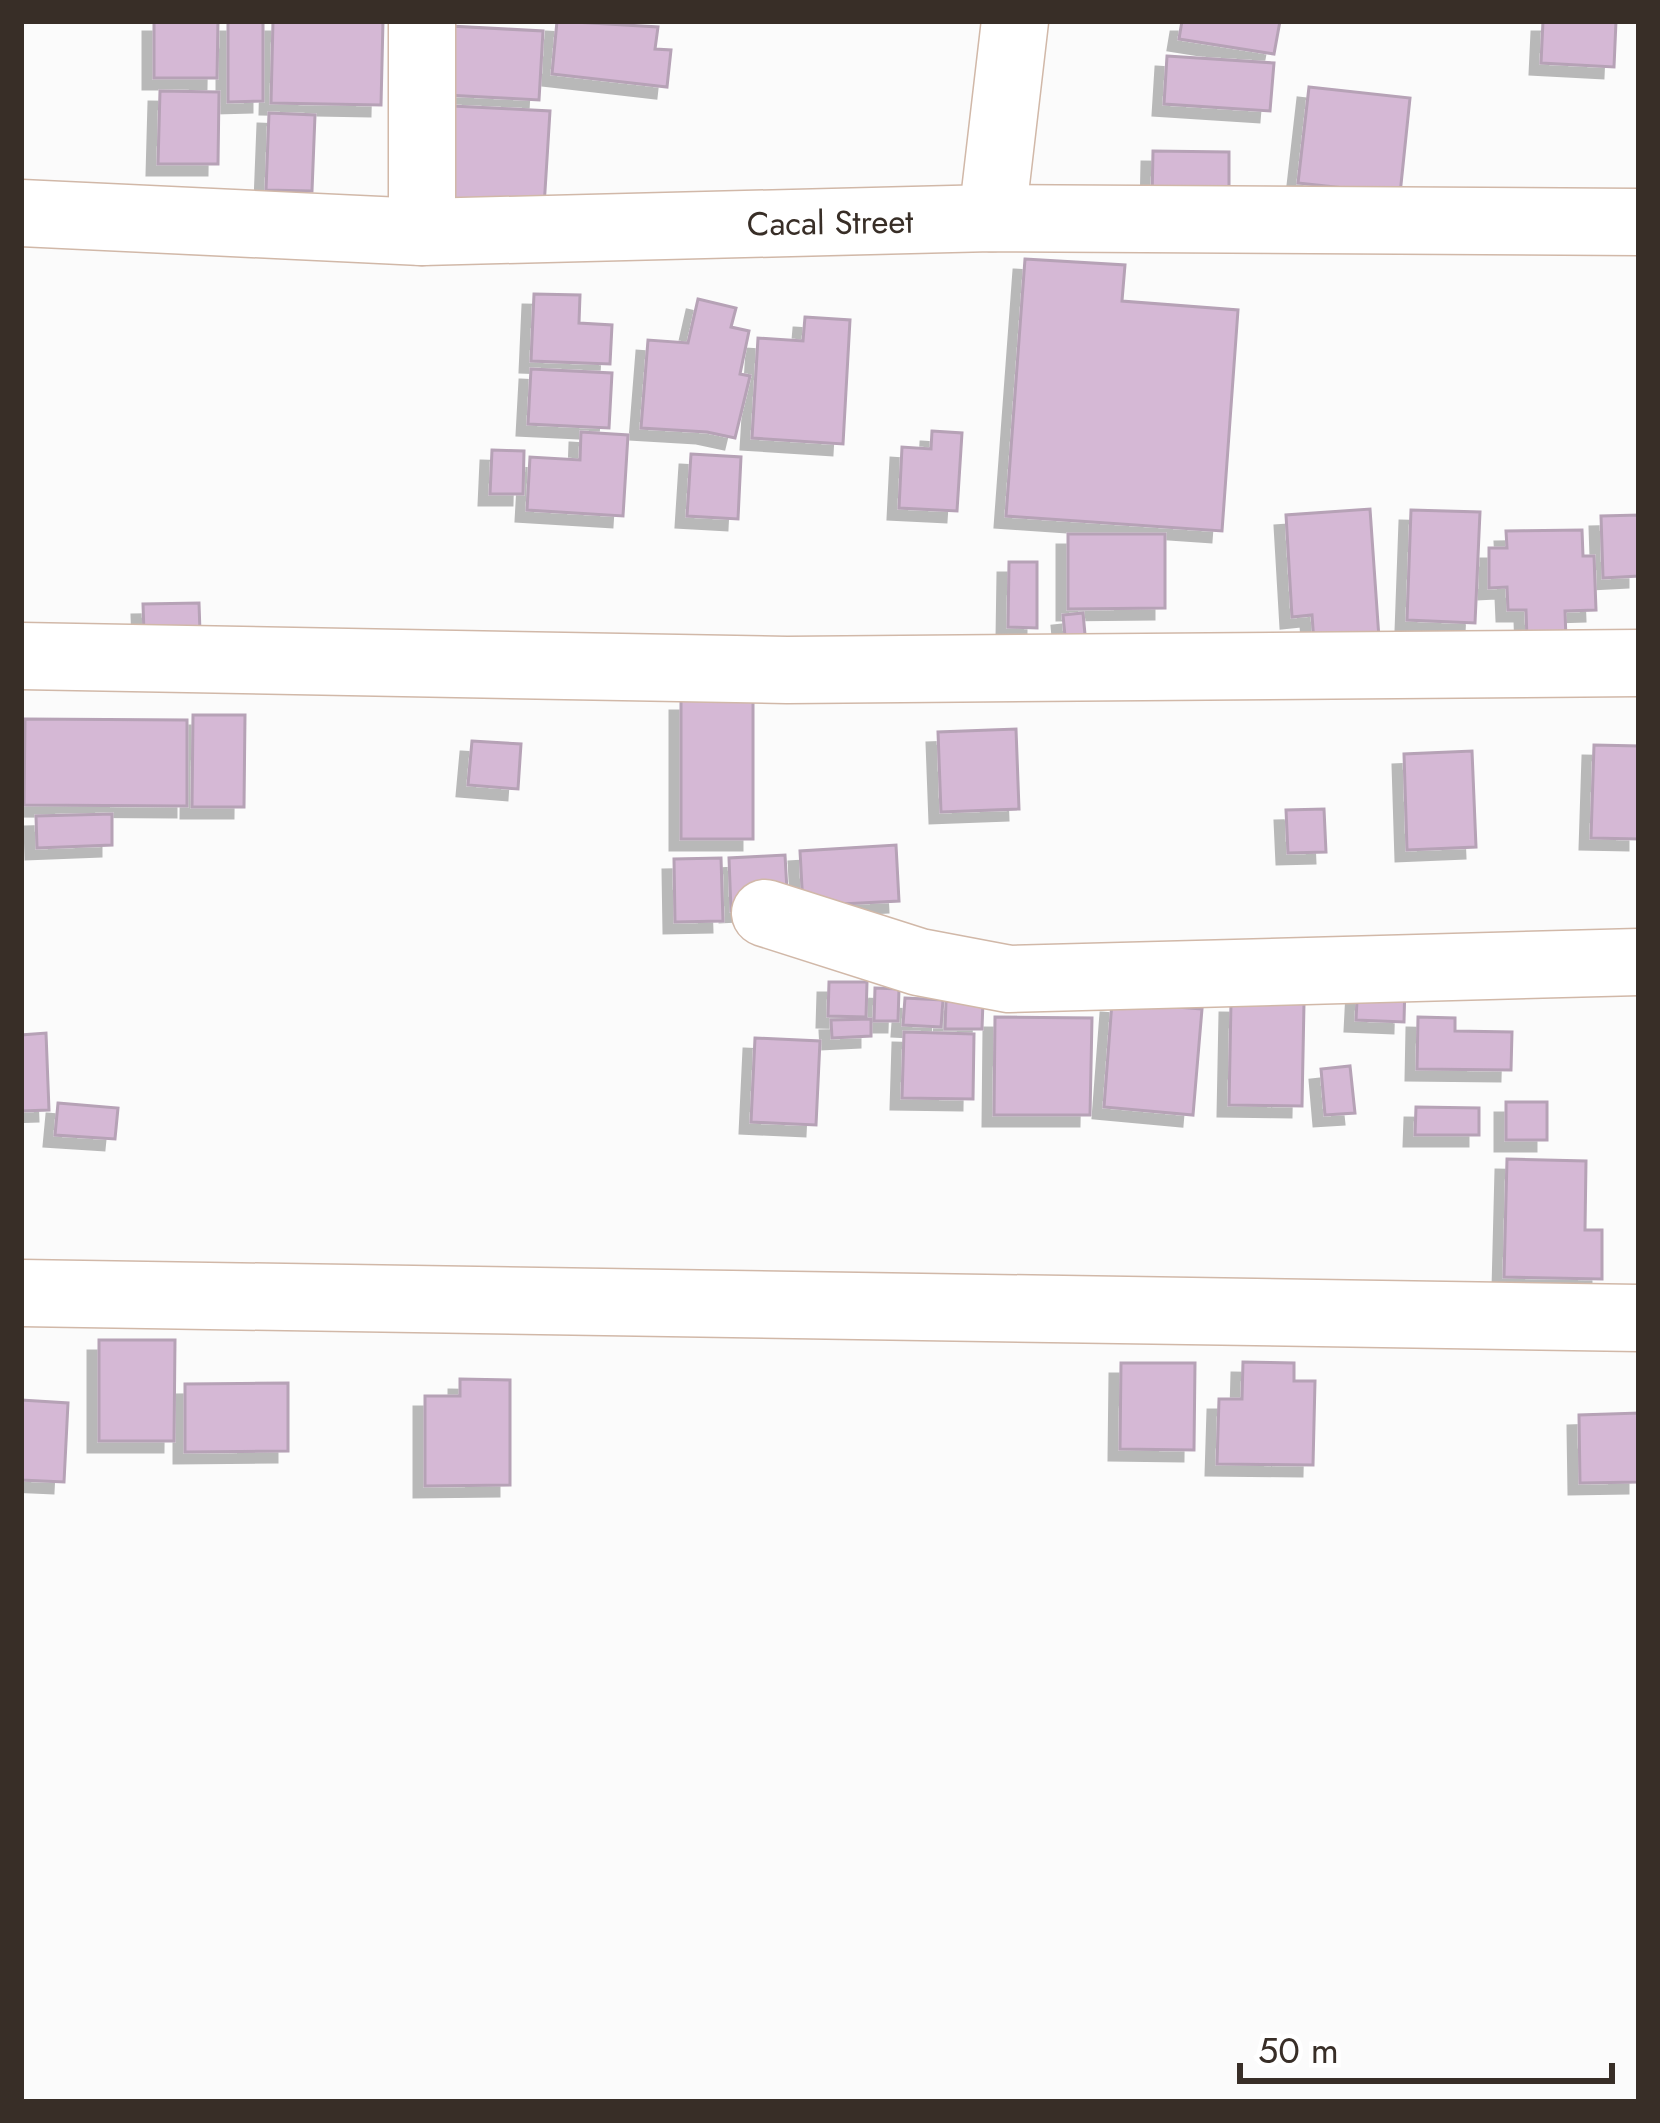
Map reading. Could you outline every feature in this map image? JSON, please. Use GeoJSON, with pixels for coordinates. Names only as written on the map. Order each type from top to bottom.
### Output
{"type":"FeatureCollection","features":[{"type":"Feature","properties":{"kind":"street"},"geometry":{"type":"LineString","coordinates":[[422,21],[422,232]]}},
{"type":"Feature","properties":{"kind":"street"},"geometry":{"type":"LineString","coordinates":[[992,218],[1015,21]]}},
{"type":"Feature","properties":{"kind":"street","name":"Cacal Street"},"geometry":{"type":"LineString","coordinates":[[21,213],[422,232],[992,218],[1639,222]]}},
{"type":"Feature","properties":{"kind":"street"},"geometry":{"type":"LineString","coordinates":[[21,656],[787,670],[1639,663]]}},
{"type":"Feature","properties":{"kind":"street"},"geometry":{"type":"LineString","coordinates":[[765,913],[919,962],[1009,979],[1639,962]]}},
{"type":"Feature","properties":{"kind":"street"},"geometry":{"type":"LineString","coordinates":[[21,1293],[1639,1318]]}},
{"type":"Feature","properties":{"kind":"building"},"geometry":{"type":"Polygon","coordinates":[[[154,21],[218,21],[217,78],[154,78],[154,21]]]}},
{"type":"Feature","properties":{"kind":"building"},"geometry":{"type":"Polygon","coordinates":[[[228,21],[263,21],[263,101],[228,102],[228,21]]]}},
{"type":"Feature","properties":{"kind":"building"},"geometry":{"type":"Polygon","coordinates":[[[273,21],[383,21],[381,105],[271,103],[273,21]]]}},
{"type":"Feature","properties":{"kind":"building"},"geometry":{"type":"Polygon","coordinates":[[[557,21],[658,27],[655,49],[671,50],[667,87],[552,74],[557,21]]]}},
{"type":"Feature","properties":{"kind":"building"},"geometry":{"type":"Polygon","coordinates":[[[1182,21],[1280,21],[1274,54],[1179,39],[1182,21]]]}},
{"type":"Feature","properties":{"kind":"building"},"geometry":{"type":"Polygon","coordinates":[[[1543,21],[1616,21],[1614,67],[1541,63],[1543,21]]]}},
{"type":"Feature","properties":{"kind":"building"},"geometry":{"type":"Polygon","coordinates":[[[431,25],[543,31],[539,100],[427,94],[431,25]]]}},
{"type":"Feature","properties":{"kind":"building"},"geometry":{"type":"Polygon","coordinates":[[[1167,56],[1274,63],[1270,111],[1164,104],[1167,56]]]}},
{"type":"Feature","properties":{"kind":"building"},"geometry":{"type":"Polygon","coordinates":[[[1309,87],[1410,98],[1400,194],[1298,183],[1309,87]]]}},
{"type":"Feature","properties":{"kind":"building"},"geometry":{"type":"Polygon","coordinates":[[[160,91],[219,92],[218,164],[158,164],[160,91]]]}},
{"type":"Feature","properties":{"kind":"building"},"geometry":{"type":"Polygon","coordinates":[[[432,105],[550,111],[544,207],[426,201],[432,105]]]}},
{"type":"Feature","properties":{"kind":"building"},"geometry":{"type":"Polygon","coordinates":[[[269,113],[315,115],[312,191],[266,190],[269,113]]]}},
{"type":"Feature","properties":{"kind":"building"},"geometry":{"type":"Polygon","coordinates":[[[1153,151],[1229,152],[1229,201],[1152,200],[1153,151]]]}},
{"type":"Feature","properties":{"kind":"building"},"geometry":{"type":"Polygon","coordinates":[[[1025,259],[1125,265],[1122,301],[1238,310],[1222,531],[1006,516],[1025,259]]]}},
{"type":"Feature","properties":{"kind":"building"},"geometry":{"type":"Polygon","coordinates":[[[534,294],[580,295],[579,323],[612,325],[610,364],[531,361],[534,294]]]}},
{"type":"Feature","properties":{"kind":"building"},"geometry":{"type":"Polygon","coordinates":[[[698,299],[736,308],[731,327],[749,331],[740,374],[750,376],[735,438],[641,428],[648,340],[688,343],[698,299]]]}},
{"type":"Feature","properties":{"kind":"building"},"geometry":{"type":"Polygon","coordinates":[[[805,317],[850,320],[843,444],[752,438],[758,338],[803,341],[805,317]]]}},
{"type":"Feature","properties":{"kind":"building"},"geometry":{"type":"Polygon","coordinates":[[[531,369],[612,373],[609,428],[528,424],[531,369]]]}},
{"type":"Feature","properties":{"kind":"building"},"geometry":{"type":"Polygon","coordinates":[[[932,431],[962,433],[957,511],[899,508],[902,447],[931,449],[932,431]]]}},
{"type":"Feature","properties":{"kind":"building"},"geometry":{"type":"Polygon","coordinates":[[[581,432],[628,435],[623,516],[527,510],[530,457],[580,460],[581,432]]]}},
{"type":"Feature","properties":{"kind":"building"},"geometry":{"type":"Polygon","coordinates":[[[492,450],[524,451],[523,494],[490,494],[492,450]]]}},
{"type":"Feature","properties":{"kind":"building"},"geometry":{"type":"Polygon","coordinates":[[[691,454],[741,457],[738,519],[687,516],[691,454]]]}},
{"type":"Feature","properties":{"kind":"building"},"geometry":{"type":"Polygon","coordinates":[[[1370,509],[1379,638],[1314,643],[1312,615],[1292,617],[1286,515],[1370,509]]]}},
{"type":"Feature","properties":{"kind":"building"},"geometry":{"type":"Polygon","coordinates":[[[1411,510],[1480,512],[1475,623],[1407,620],[1411,510]]]}},
{"type":"Feature","properties":{"kind":"building"},"geometry":{"type":"Polygon","coordinates":[[[1639,515],[1639,576],[1603,578],[1601,516],[1639,515]]]}},
{"type":"Feature","properties":{"kind":"building"},"geometry":{"type":"Polygon","coordinates":[[[1582,530],[1583,556],[1594,556],[1596,610],[1565,611],[1566,639],[1527,640],[1526,610],[1508,610],[1507,587],[1489,588],[1489,548],[1507,548],[1506,531],[1582,530]]]}},
{"type":"Feature","properties":{"kind":"building"},"geometry":{"type":"Polygon","coordinates":[[[1068,534],[1165,534],[1165,608],[1068,609],[1068,534]]]}},
{"type":"Feature","properties":{"kind":"building"},"geometry":{"type":"Polygon","coordinates":[[[1009,562],[1037,562],[1037,628],[1008,627],[1009,562]]]}},
{"type":"Feature","properties":{"kind":"building"},"geometry":{"type":"Polygon","coordinates":[[[199,603],[200,632],[144,633],[143,604],[199,603]]]}},
{"type":"Feature","properties":{"kind":"building"},"geometry":{"type":"Polygon","coordinates":[[[1083,613],[1086,645],[1066,647],[1063,615],[1083,613]]]}},
{"type":"Feature","properties":{"kind":"building"},"geometry":{"type":"Polygon","coordinates":[[[681,700],[753,700],[753,839],[681,839],[681,700]]]}},
{"type":"Feature","properties":{"kind":"building"},"geometry":{"type":"Polygon","coordinates":[[[193,715],[245,715],[244,807],[192,807],[193,715]]]}},
{"type":"Feature","properties":{"kind":"building"},"geometry":{"type":"Polygon","coordinates":[[[25,719],[187,720],[187,806],[24,805],[25,719]]]}},
{"type":"Feature","properties":{"kind":"building"},"geometry":{"type":"Polygon","coordinates":[[[1016,729],[1019,809],[941,812],[938,732],[1016,729]]]}},
{"type":"Feature","properties":{"kind":"building"},"geometry":{"type":"Polygon","coordinates":[[[472,741],[521,744],[518,789],[468,785],[472,741]]]}},
{"type":"Feature","properties":{"kind":"building"},"geometry":{"type":"Polygon","coordinates":[[[1594,745],[1639,746],[1639,839],[1591,838],[1594,745]]]}},
{"type":"Feature","properties":{"kind":"building"},"geometry":{"type":"Polygon","coordinates":[[[1472,751],[1476,847],[1407,850],[1404,754],[1472,751]]]}},
{"type":"Feature","properties":{"kind":"building"},"geometry":{"type":"Polygon","coordinates":[[[1324,809],[1326,852],[1288,853],[1286,810],[1324,809]]]}},
{"type":"Feature","properties":{"kind":"building"},"geometry":{"type":"Polygon","coordinates":[[[112,814],[112,845],[37,848],[36,816],[112,814]]]}},
{"type":"Feature","properties":{"kind":"building"},"geometry":{"type":"Polygon","coordinates":[[[896,845],[899,901],[803,906],[800,851],[896,845]]]}},
{"type":"Feature","properties":{"kind":"building"},"geometry":{"type":"Polygon","coordinates":[[[785,855],[788,908],[731,911],[729,858],[785,855]]]}},
{"type":"Feature","properties":{"kind":"building"},"geometry":{"type":"Polygon","coordinates":[[[721,858],[723,921],[675,922],[674,859],[721,858]]]}},
{"type":"Feature","properties":{"kind":"building"},"geometry":{"type":"Polygon","coordinates":[[[1358,981],[1405,983],[1404,1022],[1356,1020],[1358,981]]]}},
{"type":"Feature","properties":{"kind":"building"},"geometry":{"type":"Polygon","coordinates":[[[829,982],[867,982],[866,1017],[828,1016],[829,982]]]}},
{"type":"Feature","properties":{"kind":"building"},"geometry":{"type":"Polygon","coordinates":[[[875,988],[899,989],[898,1021],[874,1021],[875,988]]]}},
{"type":"Feature","properties":{"kind":"building"},"geometry":{"type":"Polygon","coordinates":[[[905,998],[943,1000],[941,1027],[903,1025],[905,998]]]}},
{"type":"Feature","properties":{"kind":"building"},"geometry":{"type":"Polygon","coordinates":[[[946,1001],[983,1001],[982,1029],[945,1029],[946,1001]]]}},
{"type":"Feature","properties":{"kind":"building"},"geometry":{"type":"Polygon","coordinates":[[[1112,1002],[1202,1009],[1193,1115],[1104,1107],[1112,1002]]]}},
{"type":"Feature","properties":{"kind":"building"},"geometry":{"type":"Polygon","coordinates":[[[1231,1002],[1304,1003],[1302,1106],[1229,1105],[1231,1002]]]}},
{"type":"Feature","properties":{"kind":"building"},"geometry":{"type":"Polygon","coordinates":[[[995,1017],[1092,1018],[1090,1115],[994,1115],[995,1017]]]}},
{"type":"Feature","properties":{"kind":"building"},"geometry":{"type":"Polygon","coordinates":[[[1418,1017],[1455,1018],[1455,1031],[1512,1032],[1511,1070],[1417,1069],[1418,1017]]]}},
{"type":"Feature","properties":{"kind":"building"},"geometry":{"type":"Polygon","coordinates":[[[871,1019],[871,1036],[832,1038],[831,1020],[871,1019]]]}},
{"type":"Feature","properties":{"kind":"building"},"geometry":{"type":"Polygon","coordinates":[[[904,1032],[974,1034],[973,1099],[902,1098],[904,1032]]]}},
{"type":"Feature","properties":{"kind":"building"},"geometry":{"type":"Polygon","coordinates":[[[46,1033],[49,1110],[21,1111],[21,1035],[46,1033]]]}},
{"type":"Feature","properties":{"kind":"building"},"geometry":{"type":"Polygon","coordinates":[[[755,1038],[820,1041],[816,1125],[751,1122],[755,1038]]]}},
{"type":"Feature","properties":{"kind":"building"},"geometry":{"type":"Polygon","coordinates":[[[1350,1066],[1355,1113],[1325,1115],[1321,1069],[1350,1066]]]}},
{"type":"Feature","properties":{"kind":"building"},"geometry":{"type":"Polygon","coordinates":[[[1506,1102],[1547,1102],[1547,1140],[1506,1140],[1506,1102]]]}},
{"type":"Feature","properties":{"kind":"building"},"geometry":{"type":"Polygon","coordinates":[[[58,1103],[118,1108],[115,1139],[55,1135],[58,1103]]]}},
{"type":"Feature","properties":{"kind":"building"},"geometry":{"type":"Polygon","coordinates":[[[1416,1107],[1479,1108],[1479,1135],[1415,1135],[1416,1107]]]}},
{"type":"Feature","properties":{"kind":"building"},"geometry":{"type":"Polygon","coordinates":[[[1507,1159],[1586,1161],[1585,1230],[1602,1230],[1602,1279],[1504,1277],[1507,1159]]]}},
{"type":"Feature","properties":{"kind":"building"},"geometry":{"type":"Polygon","coordinates":[[[99,1340],[175,1340],[174,1441],[99,1441],[99,1340]]]}},
{"type":"Feature","properties":{"kind":"building"},"geometry":{"type":"Polygon","coordinates":[[[1243,1362],[1294,1363],[1294,1381],[1315,1381],[1313,1465],[1217,1464],[1219,1399],[1242,1399],[1243,1362]]]}},
{"type":"Feature","properties":{"kind":"building"},"geometry":{"type":"Polygon","coordinates":[[[1121,1363],[1195,1363],[1194,1450],[1120,1449],[1121,1363]]]}},
{"type":"Feature","properties":{"kind":"building"},"geometry":{"type":"Polygon","coordinates":[[[460,1379],[510,1380],[510,1485],[425,1486],[425,1396],[460,1396],[460,1379]]]}},
{"type":"Feature","properties":{"kind":"building"},"geometry":{"type":"Polygon","coordinates":[[[288,1383],[288,1451],[185,1452],[185,1384],[288,1383]]]}},
{"type":"Feature","properties":{"kind":"building"},"geometry":{"type":"Polygon","coordinates":[[[21,1400],[68,1403],[64,1482],[21,1480],[21,1400]]]}},
{"type":"Feature","properties":{"kind":"building"},"geometry":{"type":"Polygon","coordinates":[[[1639,1413],[1639,1482],[1580,1483],[1579,1415],[1639,1413]]]}}]}
